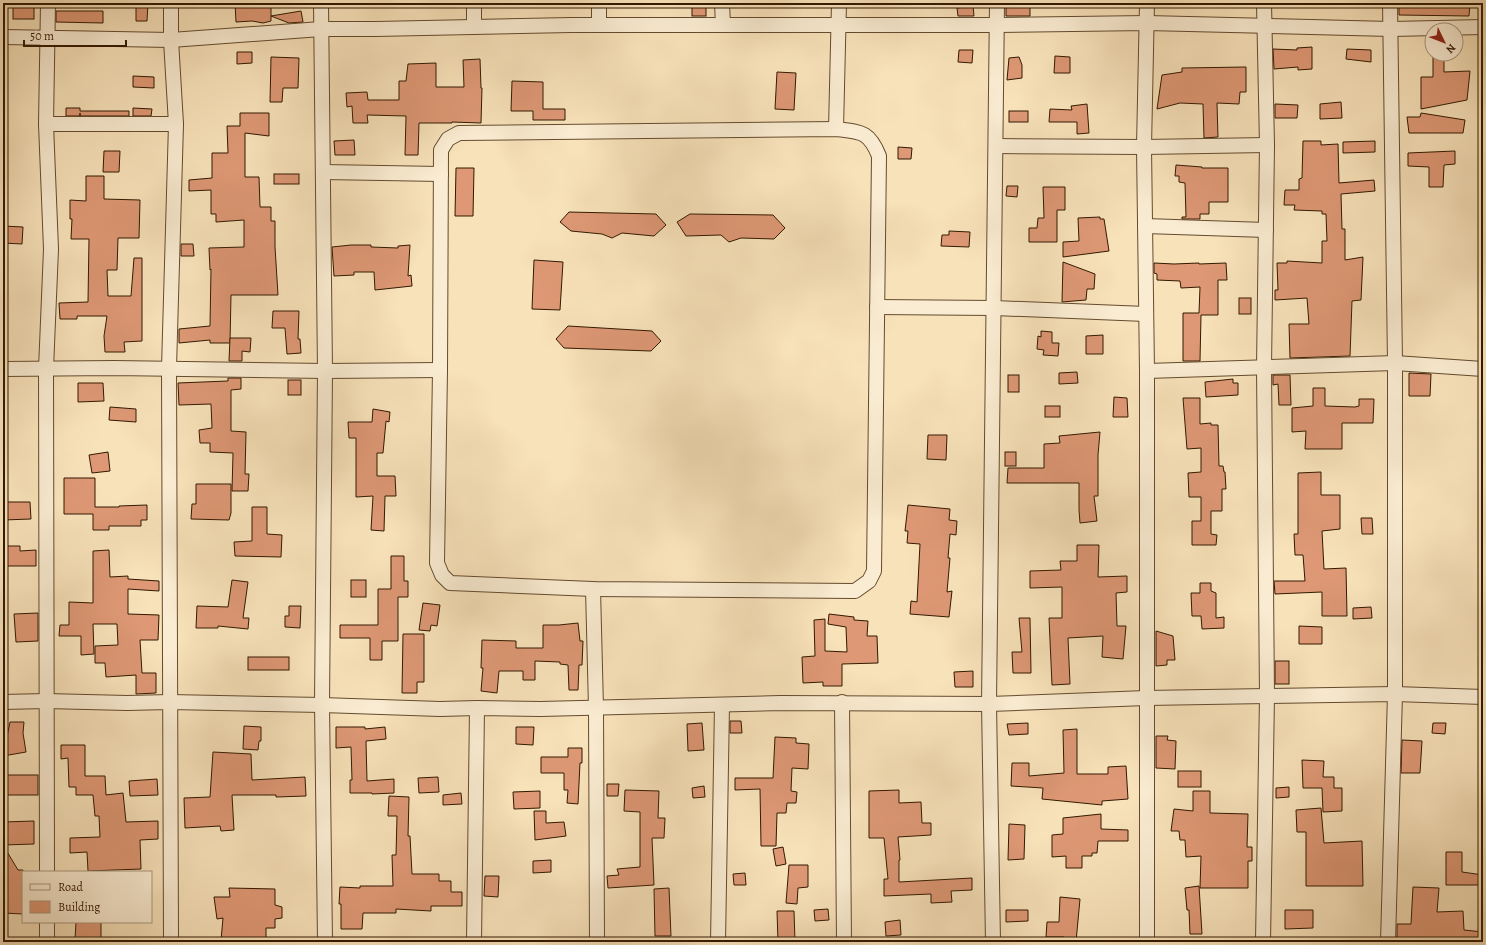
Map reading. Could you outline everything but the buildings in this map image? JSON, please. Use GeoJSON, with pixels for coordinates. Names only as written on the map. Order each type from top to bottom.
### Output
{"type":"FeatureCollection","features":[{"type":"Feature","properties":{"kind":"street"},"geometry":{"type":"LineString","coordinates":[[47,871],[46,369],[52,249],[46,124],[48,3]]}},
{"type":"Feature","properties":{"kind":"street"},"geometry":{"type":"LineString","coordinates":[[171,3],[171,40],[176,124],[169,368],[171,942]]}},
{"type":"Feature","properties":{"kind":"street"},"geometry":{"type":"LineString","coordinates":[[321,3],[325,371],[322,705],[325,942]]}},
{"type":"Feature","properties":{"kind":"street"},"geometry":{"type":"LineString","coordinates":[[474,3],[474,27]]}},
{"type":"Feature","properties":{"kind":"street"},"geometry":{"type":"LineString","coordinates":[[599,3],[599,25]]}},
{"type":"Feature","properties":{"kind":"street"},"geometry":{"type":"LineString","coordinates":[[722,3],[723,25]]}},
{"type":"Feature","properties":{"kind":"street"},"geometry":{"type":"LineString","coordinates":[[836,129],[838,3]]}},
{"type":"Feature","properties":{"kind":"street"},"geometry":{"type":"LineString","coordinates":[[993,942],[989,704],[997,3]]}},
{"type":"Feature","properties":{"kind":"street"},"geometry":{"type":"LineString","coordinates":[[1147,3],[1148,23],[1144,147],[1147,371],[1147,942]]}},
{"type":"Feature","properties":{"kind":"street"},"geometry":{"type":"LineString","coordinates":[[1264,3],[1267,145],[1264,368],[1267,696],[1264,942]]}},
{"type":"Feature","properties":{"kind":"street"},"geometry":{"type":"LineString","coordinates":[[1388,942],[1395,694],[1395,363],[1390,3]]}},
{"type":"Feature","properties":{"kind":"street"},"geometry":{"type":"LineString","coordinates":[[3,37],[171,40],[321,29],[599,25],[997,25],[1148,23],[1265,24],[1391,29],[1483,27]]}},
{"type":"Feature","properties":{"kind":"street"},"geometry":{"type":"LineString","coordinates":[[46,124],[176,124]]}},
{"type":"Feature","properties":{"kind":"street"},"geometry":{"type":"LineString","coordinates":[[836,129],[860,132],[874,143],[879,156],[874,570],[869,581],[855,591],[593,589],[450,583],[442,575],[437,562],[441,174],[441,150],[448,139],[459,133],[836,129]]}},
{"type":"Feature","properties":{"kind":"street"},"geometry":{"type":"LineString","coordinates":[[996,146],[1144,147],[1267,145]]}},
{"type":"Feature","properties":{"kind":"street"},"geometry":{"type":"LineString","coordinates":[[323,172],[441,174]]}},
{"type":"Feature","properties":{"kind":"street"},"geometry":{"type":"LineString","coordinates":[[1145,226],[1266,230]]}},
{"type":"Feature","properties":{"kind":"street"},"geometry":{"type":"LineString","coordinates":[[877,307],[994,308],[1146,314]]}},
{"type":"Feature","properties":{"kind":"street"},"geometry":{"type":"LineString","coordinates":[[1147,371],[1395,363],[1483,369]]}},
{"type":"Feature","properties":{"kind":"street"},"geometry":{"type":"LineString","coordinates":[[3,369],[169,368],[325,371],[440,370]]}},
{"type":"Feature","properties":{"kind":"street"},"geometry":{"type":"LineString","coordinates":[[593,589],[596,708],[597,942]]}},
{"type":"Feature","properties":{"kind":"street"},"geometry":{"type":"LineString","coordinates":[[3,702],[170,702],[440,709],[540,709],[842,702],[989,704],[1146,698],[1395,694],[1483,698]]}},
{"type":"Feature","properties":{"kind":"street"},"geometry":{"type":"LineString","coordinates":[[842,702],[844,942]]}},
{"type":"Feature","properties":{"kind":"street"},"geometry":{"type":"LineString","coordinates":[[718,942],[722,705]]}},
{"type":"Feature","properties":{"kind":"street"},"geometry":{"type":"LineString","coordinates":[[474,942],[477,708]]}},
{"type":"Feature","properties":{"kind":"street"},"geometry":{"type":"LineString","coordinates":[[47,923],[47,942]]}}]}
